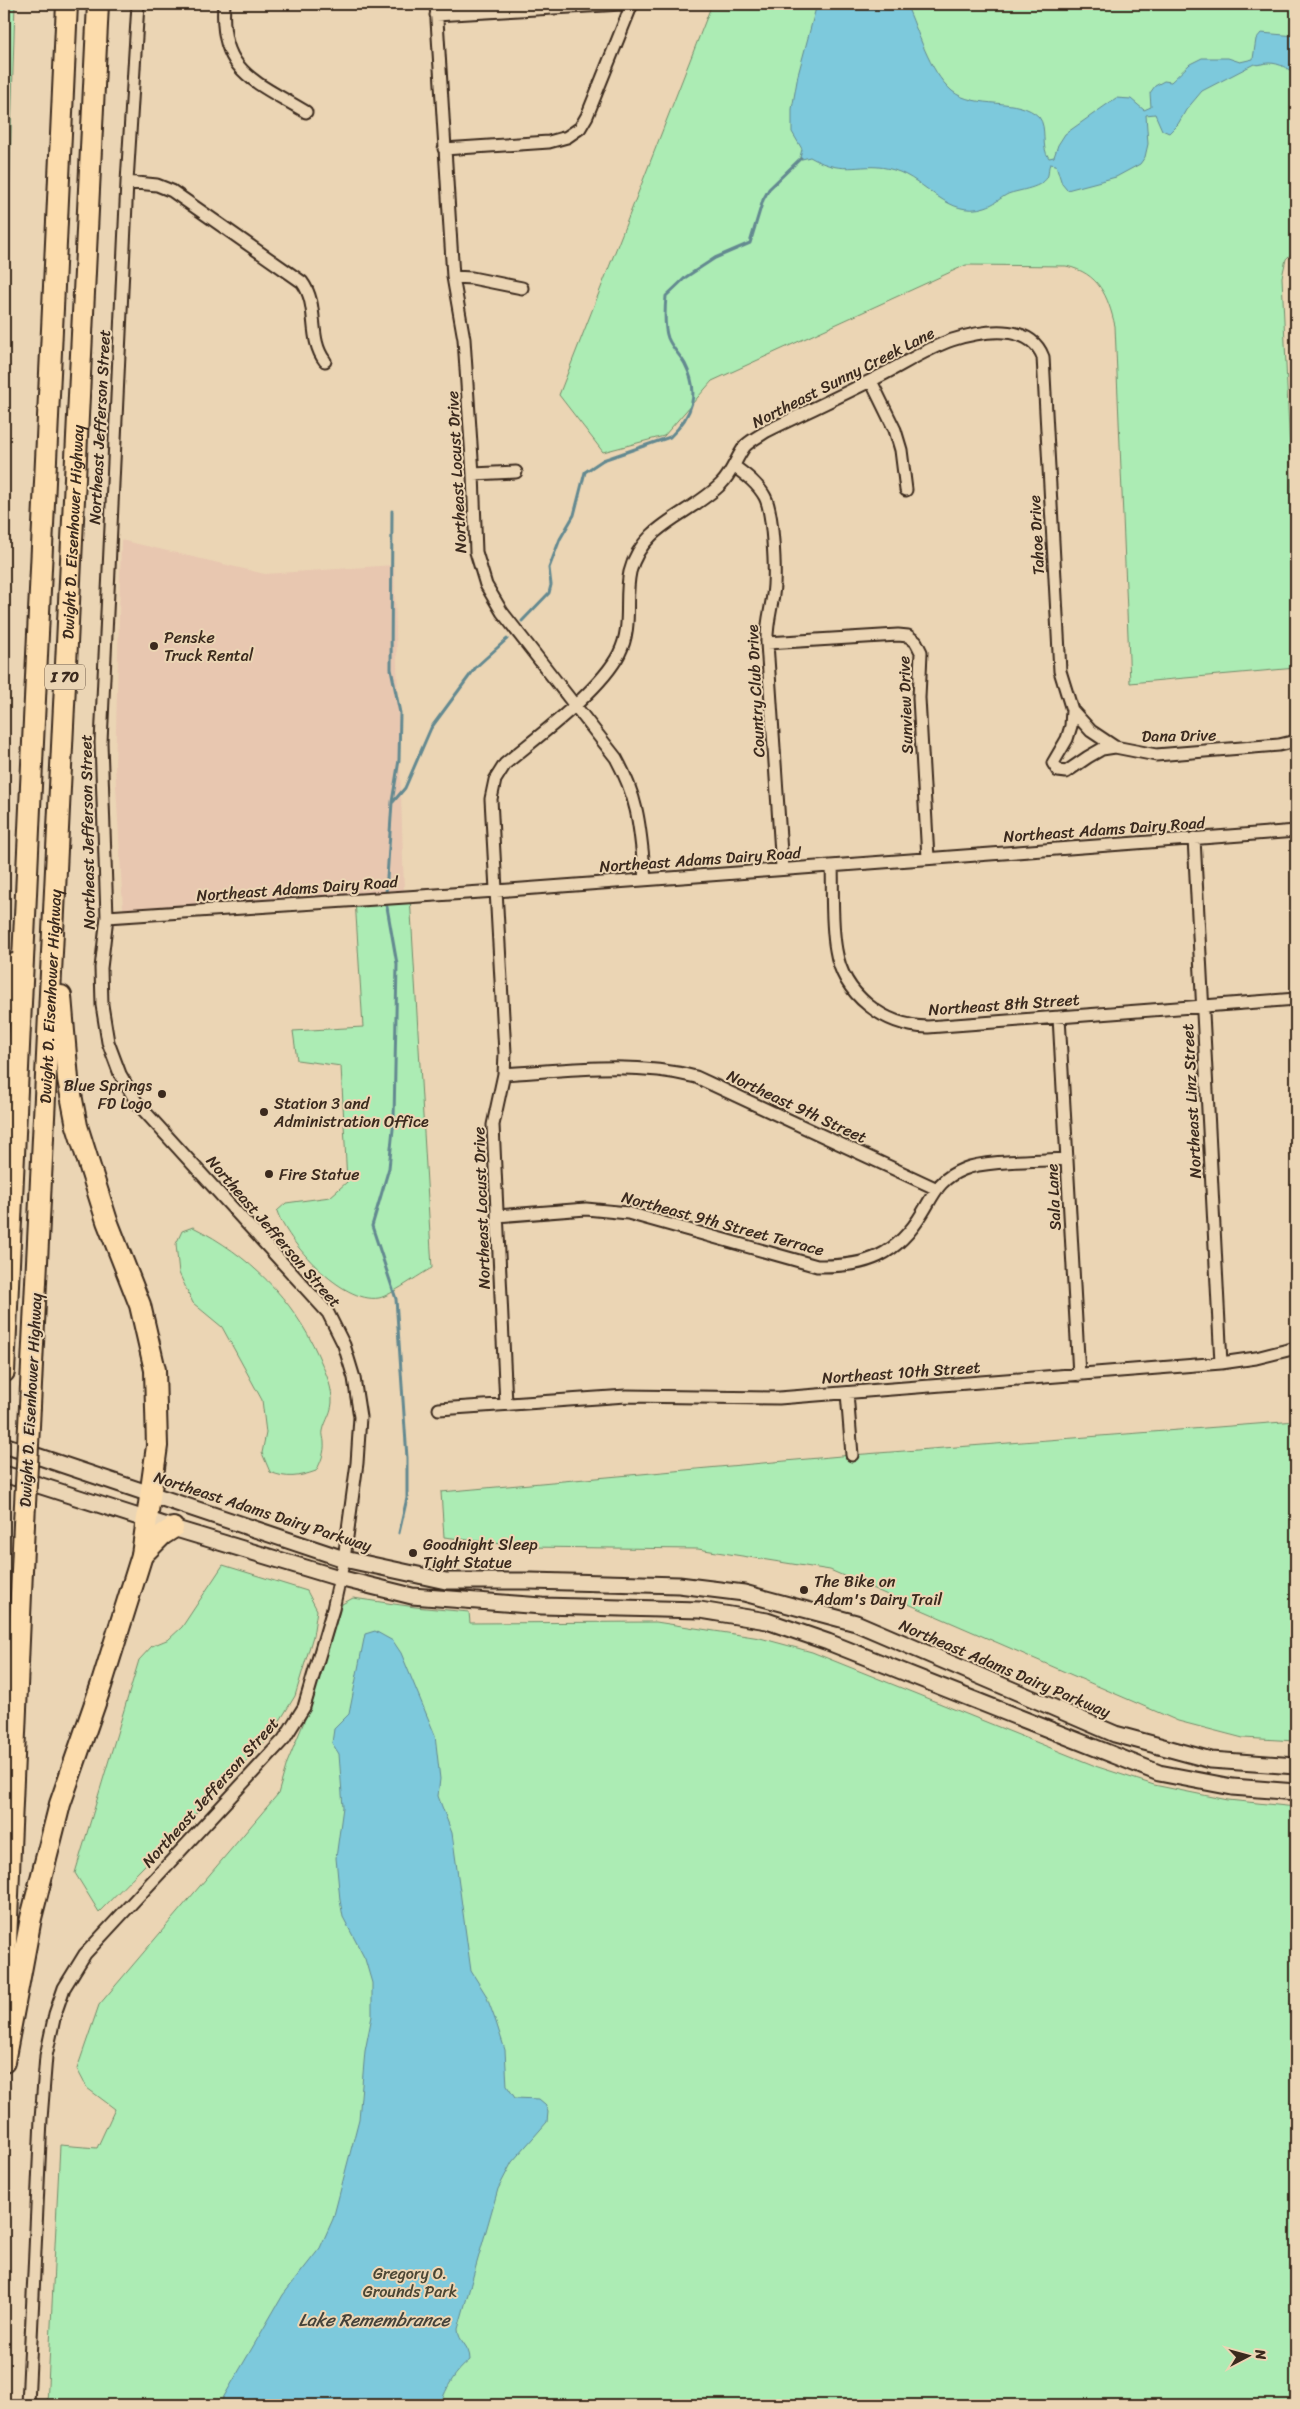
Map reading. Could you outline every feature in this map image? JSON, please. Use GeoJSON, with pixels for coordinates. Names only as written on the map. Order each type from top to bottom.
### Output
{"type":"FeatureCollection","features":[{"type":"Feature","properties":{"kind":"highway","name":"Dwight D. Eisenhower Highway"},"geometry":{"type":"LineString","coordinates":[[4,1372],[67,4]]}},
{"type":"Feature","properties":{"kind":"highway","name":"Dwight D. Eisenhower Highway"},"geometry":{"type":"LineString","coordinates":[[4,1988],[24,1524],[98,4]]}},
{"type":"Feature","properties":{"kind":"highway"},"geometry":{"type":"LineString","coordinates":[[4,2062],[31,1918],[60,1804],[101,1686],[142,1556],[157,1446],[155,1370],[140,1305],[107,1221],[77,1126],[68,1079],[55,895]]}},
{"type":"Feature","properties":{"kind":"highway"},"geometry":{"type":"LineString","coordinates":[[4,1007],[25,918]]}},
{"type":"Feature","properties":{"kind":"highway"},"geometry":{"type":"LineString","coordinates":[[142,1556],[162,1535],[173,1528]]}},
{"type":"Feature","properties":{"kind":"main road","name":"Northeast Adams Dairy Parkway"},"geometry":{"type":"LineString","coordinates":[[4,1445],[344,1558],[446,1582],[531,1581],[679,1585],[744,1593],[856,1623],[1115,1734],[1211,1760],[1296,1766]]}},
{"type":"Feature","properties":{"kind":"main road"},"geometry":{"type":"LineString","coordinates":[[4,1474],[147,1520],[339,1578],[421,1597],[542,1606],[700,1610],[767,1621],[837,1645],[1159,1773],[1232,1787],[1296,1792]]}},
{"type":"Feature","properties":{"kind":"street","name":"Northeast Jefferson Street"},"geometry":{"type":"LineString","coordinates":[[28,2405],[41,2119],[46,2056],[55,2014],[64,1988],[85,1954],[284,1739],[304,1706],[333,1609],[344,1558],[357,1463],[360,1417],[354,1378],[344,1345],[328,1314],[138,1103],[120,1074],[108,1042],[102,1006],[101,968],[107,917],[101,742],[127,182],[138,4]]}},
{"type":"Feature","properties":{"kind":"street"},"geometry":{"type":"LineString","coordinates":[[224,4],[224,36],[230,57],[240,70],[306,112]]}},
{"type":"Feature","properties":{"kind":"street"},"geometry":{"type":"LineString","coordinates":[[436,10],[622,4]]}},
{"type":"Feature","properties":{"kind":"street"},"geometry":{"type":"LineString","coordinates":[[444,149],[549,142],[566,137],[580,128],[587,116],[632,4]]}},
{"type":"Feature","properties":{"kind":"street","name":"Northeast Locust Drive"},"geometry":{"type":"LineString","coordinates":[[436,10],[453,277],[464,339],[476,552],[486,585],[504,615],[616,758],[629,782],[637,808],[645,879]]}},
{"type":"Feature","properties":{"kind":"street"},"geometry":{"type":"LineString","coordinates":[[127,182],[157,185],[172,191],[302,282],[309,292],[313,305],[316,350],[325,361]]}},
{"type":"Feature","properties":{"kind":"street"},"geometry":{"type":"LineString","coordinates":[[453,277],[472,278],[522,288]]}},
{"type":"Feature","properties":{"kind":"street","name":"Northeast Sunny Creek Lane"},"geometry":{"type":"LineString","coordinates":[[496,891],[491,799],[495,780],[505,764],[601,681],[620,653],[629,617],[630,571],[638,552],[650,535],[714,489],[735,467],[746,446],[767,430],[871,381],[951,340],[986,333],[1021,334],[1032,340],[1040,348],[1042,357]]}},
{"type":"Feature","properties":{"kind":"street","name":"Tahoe Drive"},"geometry":{"type":"LineString","coordinates":[[1042,357],[1060,671],[1072,710],[1092,731],[1116,747]]}},
{"type":"Feature","properties":{"kind":"street"},"geometry":{"type":"LineString","coordinates":[[871,381],[895,430],[902,450],[906,490]]}},
{"type":"Feature","properties":{"kind":"street","name":"Country Club Drive"},"geometry":{"type":"LineString","coordinates":[[735,467],[752,480],[765,497],[770,518],[774,586],[766,622],[782,868]]}},
{"type":"Feature","properties":{"kind":"street"},"geometry":{"type":"LineString","coordinates":[[473,474],[516,472]]}},
{"type":"Feature","properties":{"kind":"street","name":"Sunview Drive"},"geometry":{"type":"LineString","coordinates":[[767,643],[898,635],[908,636],[916,642],[921,652],[919,698],[928,858]]}},
{"type":"Feature","properties":{"kind":"street","name":"Tahoe Drive"},"geometry":{"type":"LineString","coordinates":[[1072,710],[1067,739],[1054,764],[1058,771],[1069,771],[1102,749],[1116,747]]}},
{"type":"Feature","properties":{"kind":"street","name":"Dana Drive"},"geometry":{"type":"LineString","coordinates":[[1116,747],[1156,755],[1280,746],[1296,740]]}},
{"type":"Feature","properties":{"kind":"street","name":"Northeast Adams Dairy Road"},"geometry":{"type":"LineString","coordinates":[[107,917],[496,891],[782,868],[832,866],[1296,831]]}},
{"type":"Feature","properties":{"kind":"street","name":"Northeast Linz Street"},"geometry":{"type":"LineString","coordinates":[[1194,838],[1221,1363]]}},
{"type":"Feature","properties":{"kind":"street","name":"Northeast 8th Street"},"geometry":{"type":"LineString","coordinates":[[832,866],[836,950],[841,968],[851,986],[869,1006],[891,1020],[915,1026],[1296,999]]}},
{"type":"Feature","properties":{"kind":"street","name":"Northeast Locust Drive"},"geometry":{"type":"LineString","coordinates":[[496,891],[505,1053],[504,1074],[493,1125],[506,1404]]}},
{"type":"Feature","properties":{"kind":"street","name":"Sala Lane"},"geometry":{"type":"LineString","coordinates":[[1059,1017],[1080,1375]]}},
{"type":"Feature","properties":{"kind":"street","name":"Northeast 9th Street"},"geometry":{"type":"LineString","coordinates":[[504,1074],[624,1067],[673,1071],[696,1077],[935,1188]]}},
{"type":"Feature","properties":{"kind":"street"},"geometry":{"type":"LineString","coordinates":[[935,1188],[964,1169],[1067,1159]]}},
{"type":"Feature","properties":{"kind":"street","name":"Northeast 9th Street Terrace"},"geometry":{"type":"LineString","coordinates":[[497,1216],[586,1209],[628,1212],[817,1266],[839,1267],[862,1264],[891,1250],[916,1224],[935,1188]]}},
{"type":"Feature","properties":{"kind":"street","name":"Northeast 10th Street"},"geometry":{"type":"LineString","coordinates":[[440,1410],[626,1396],[779,1398],[1221,1363],[1256,1358],[1296,1348]]}},
{"type":"Feature","properties":{"kind":"street"},"geometry":{"type":"LineString","coordinates":[[847,1393],[852,1455]]}},
{"type":"Feature","properties":{"kind":"shaded area"},"geometry":{"type":"Polygon","coordinates":[[[121,540],[265,574],[394,565],[404,892],[123,909],[115,767],[121,540]]]}},
{"type":"Feature","properties":{"kind":"green space"},"geometry":{"type":"Polygon","coordinates":[[[4,4],[15,4],[4,362],[4,4]]]}},
{"type":"Feature","properties":{"kind":"green space"},"geometry":{"type":"Polygon","coordinates":[[[712,4],[1296,4],[1296,249],[1286,259],[1282,277],[1296,585],[1296,668],[1130,683],[1115,326],[1109,305],[1100,287],[1087,274],[1077,269],[1066,266],[966,265],[712,381],[664,436],[603,452],[559,395],[712,4]]]}},
{"type":"Feature","properties":{"kind":"green space"},"geometry":{"type":"Polygon","coordinates":[[[410,896],[432,1268],[384,1296],[379,1298],[364,1297],[349,1291],[333,1281],[318,1268],[292,1239],[277,1211],[286,1203],[330,1197],[347,1182],[341,1066],[297,1060],[293,1031],[363,1027],[355,899],[410,896]]]}},
{"type":"Feature","properties":{"kind":"green space"},"geometry":{"type":"Polygon","coordinates":[[[193,1227],[233,1251],[267,1280],[296,1315],[308,1335],[327,1376],[332,1398],[331,1408],[323,1432],[323,1453],[316,1471],[293,1476],[282,1476],[270,1472],[262,1453],[266,1433],[262,1400],[222,1327],[193,1303],[179,1273],[176,1244],[182,1231],[193,1227]]]}},
{"type":"Feature","properties":{"kind":"green space"},"geometry":{"type":"Polygon","coordinates":[[[1296,1421],[1296,1741],[1243,1738],[1178,1721],[830,1570],[698,1549],[527,1547],[444,1537],[441,1492],[852,1455],[1296,1421]]]}},
{"type":"Feature","properties":{"kind":"green space"},"geometry":{"type":"Polygon","coordinates":[[[223,1565],[307,1591],[317,1610],[313,1636],[295,1696],[270,1737],[99,1912],[75,1873],[139,1660],[152,1646],[169,1639],[182,1627],[223,1565]]]}},
{"type":"Feature","properties":{"kind":"green space","name":"Gregory O. Grounds Park"},"geometry":{"type":"Polygon","coordinates":[[[353,1598],[415,1607],[469,1612],[470,1623],[656,1622],[760,1638],[812,1652],[1098,1767],[1154,1785],[1228,1800],[1296,1807],[1296,2405],[47,2405],[60,2145],[97,2148],[115,2109],[87,2088],[77,2069],[99,2005],[278,1794],[287,1763],[308,1712],[342,1604],[353,1598]]]}},
{"type":"Feature","properties":{"kind":"water"},"geometry":{"type":"Polygon","coordinates":[[[817,4],[906,4],[930,62],[952,91],[972,100],[1020,107],[1039,117],[1043,126],[1046,154],[1049,158],[1054,157],[1058,145],[1065,134],[1116,98],[1131,99],[1144,110],[1151,107],[1150,93],[1155,86],[1164,81],[1171,82],[1190,64],[1202,58],[1228,58],[1240,62],[1253,59],[1256,39],[1261,33],[1296,36],[1296,74],[1277,64],[1254,64],[1202,91],[1186,110],[1178,124],[1169,133],[1162,130],[1155,114],[1146,115],[1148,144],[1145,157],[1140,164],[1116,177],[1067,190],[1062,184],[1056,165],[1050,164],[1046,179],[1037,186],[1008,194],[985,207],[960,208],[938,197],[906,175],[894,170],[882,167],[844,168],[823,163],[810,157],[802,159],[800,157],[802,149],[792,132],[792,109],[798,75],[817,4]]]}},
{"type":"Feature","properties":{"kind":"water","name":"Lake Remembrance"},"geometry":{"type":"Polygon","coordinates":[[[375,1631],[393,1641],[401,1653],[435,1735],[440,1779],[438,1796],[452,1833],[471,1971],[486,1995],[505,2050],[507,2086],[515,2098],[539,2099],[545,2104],[548,2112],[547,2122],[512,2162],[498,2189],[458,2329],[470,2360],[452,2380],[440,2405],[219,2405],[283,2295],[320,2248],[333,2219],[359,2119],[365,2051],[372,2016],[372,1983],[365,1959],[343,1917],[340,1900],[336,1858],[343,1807],[339,1754],[332,1743],[334,1729],[349,1714],[365,1634],[375,1631]]]}},
{"type":"Feature","properties":{"kind":"waterway"},"geometry":{"type":"LineString","coordinates":[[522,621],[549,593],[551,585],[549,568],[560,539],[574,515],[585,472],[603,460],[670,437],[678,429],[689,412],[692,403],[692,385],[685,364],[668,338],[665,323],[666,296],[686,277],[715,258],[750,243],[763,200],[769,189],[801,158]]}},
{"type":"Feature","properties":{"kind":"waterway"},"geometry":{"type":"LineString","coordinates":[[386,893],[392,802],[399,760],[400,713],[391,669],[392,511]]}},
{"type":"Feature","properties":{"kind":"waterway"},"geometry":{"type":"LineString","coordinates":[[393,802],[405,788],[431,728],[476,667],[507,639]]}},
{"type":"Feature","properties":{"kind":"waterway"},"geometry":{"type":"LineString","coordinates":[[387,907],[397,964],[394,1119],[389,1168],[372,1226],[396,1299],[407,1458],[407,1498],[399,1533]]}},
{"type":"Feature","properties":{"kind":"place","name":"Penske Truck Rental"},"geometry":{"type":"Point","coordinates":[154,646]}},
{"type":"Feature","properties":{"kind":"place","name":"Blue Springs FD Logo"},"geometry":{"type":"Point","coordinates":[162,1094]}},
{"type":"Feature","properties":{"kind":"place","name":"Station 3 and Administration Office"},"geometry":{"type":"Point","coordinates":[264,1112]}},
{"type":"Feature","properties":{"kind":"place","name":"Fire Statue"},"geometry":{"type":"Point","coordinates":[269,1174]}},
{"type":"Feature","properties":{"kind":"place","name":"Goodnight Sleep Tight Statue"},"geometry":{"type":"Point","coordinates":[413,1553]}},
{"type":"Feature","properties":{"kind":"place","name":"The Bike on Adam's Dairy Trail"},"geometry":{"type":"Point","coordinates":[804,1590]}}]}
